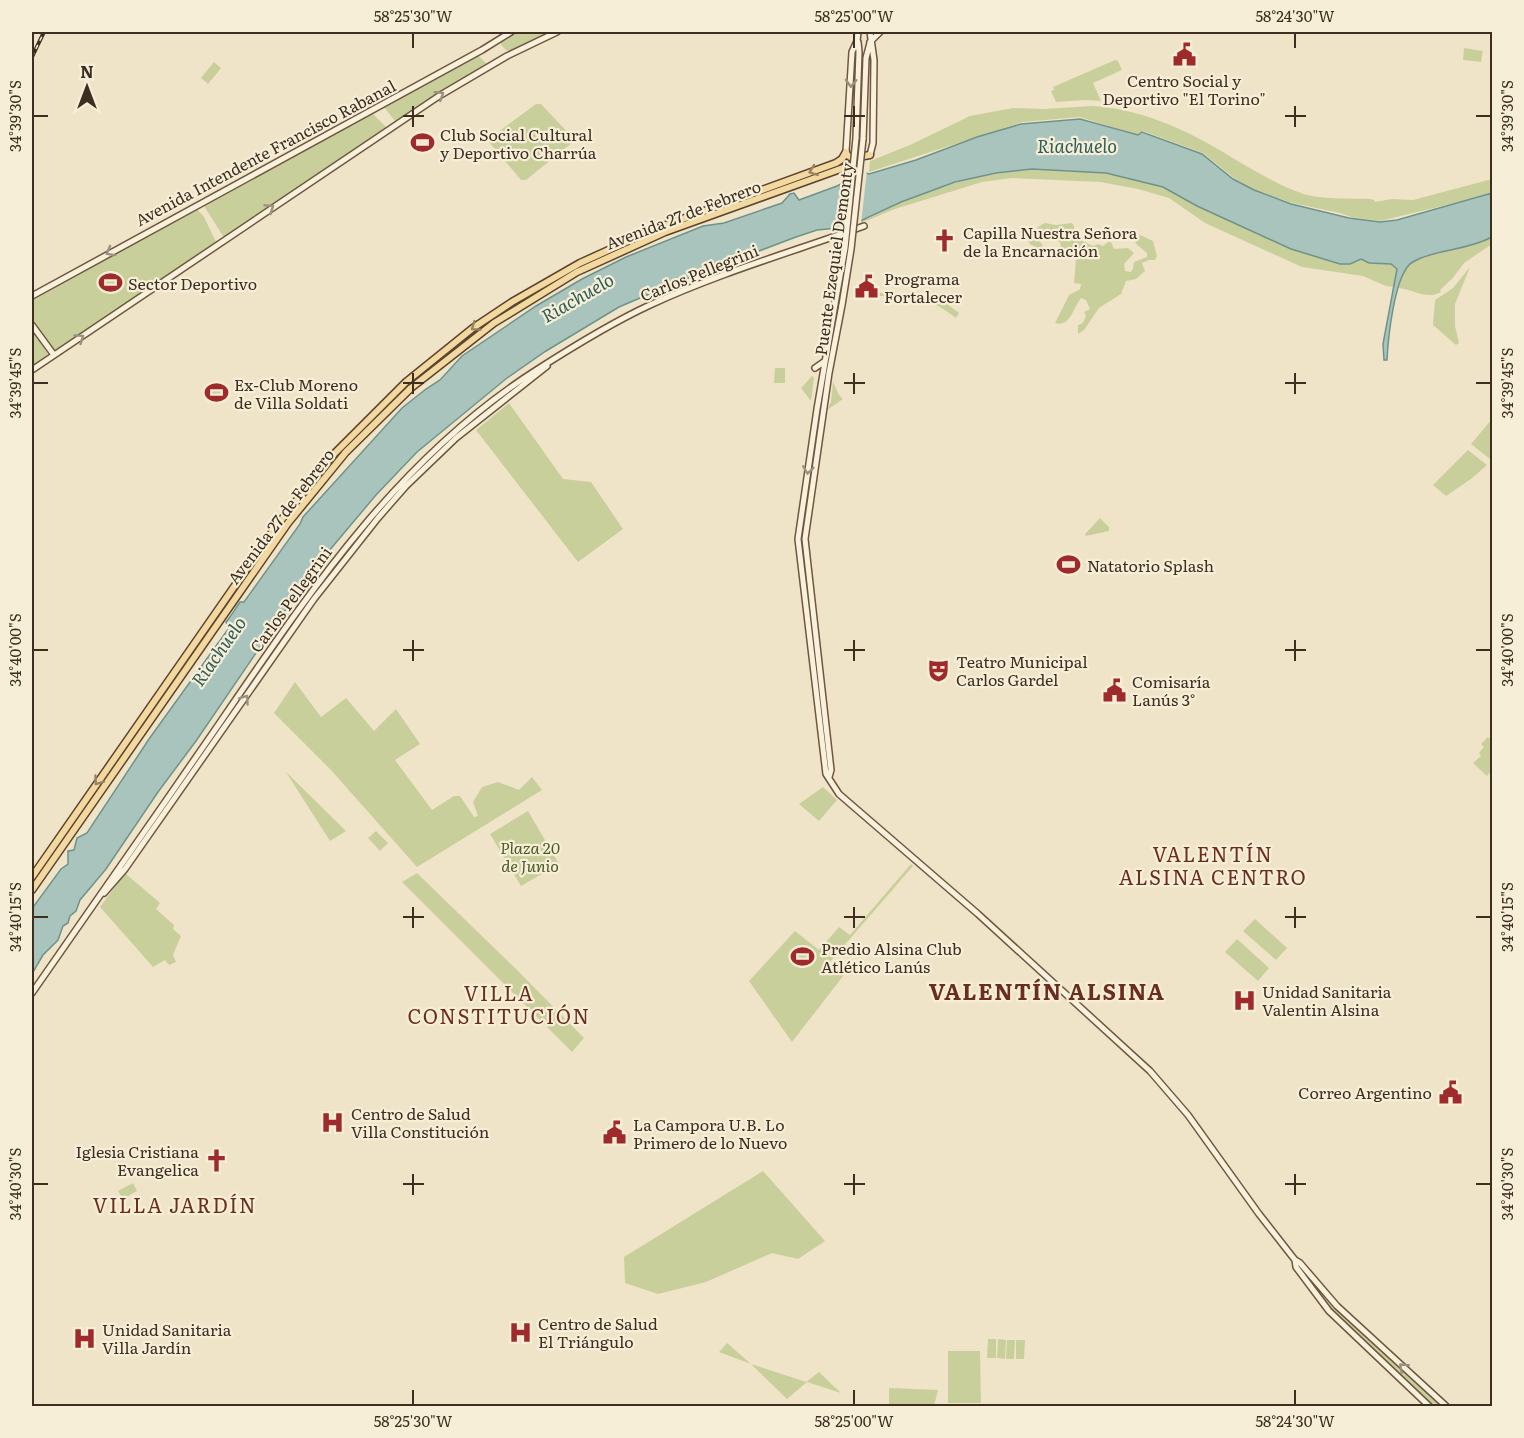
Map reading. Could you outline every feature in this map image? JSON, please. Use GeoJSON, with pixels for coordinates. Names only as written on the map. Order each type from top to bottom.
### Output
{"type":"FeatureCollection","features":[{"type":"Feature","properties":{"kind":"main road","name":"Avenida Intendente Francisco Rabanal"},"geometry":{"type":"LineString","coordinates":[[32,296],[511,32]]}},
{"type":"Feature","properties":{"kind":"main road"},"geometry":{"type":"LineString","coordinates":[[32,370],[439,96],[507,56],[557,32]]}},
{"type":"Feature","properties":{"kind":"main road"},"geometry":{"type":"LineString","coordinates":[[858,32],[852,52],[846,152],[852,158],[870,155],[873,143],[874,60],[870,32]]}},
{"type":"Feature","properties":{"kind":"main road"},"geometry":{"type":"LineString","coordinates":[[870,42],[880,32]]}},
{"type":"Feature","properties":{"kind":"main road","name":"Puente Ezequiel Demonty"},"geometry":{"type":"LineString","coordinates":[[857,41],[860,139]]}},
{"type":"Feature","properties":{"kind":"main road","name":"Puente Ezequiel Demonty"},"geometry":{"type":"LineString","coordinates":[[829,777],[831,770],[805,539],[860,139],[866,58],[870,42]]}},
{"type":"Feature","properties":{"kind":"main road","name":"Avenida 27 de Febrero"},"geometry":{"type":"LineString","coordinates":[[32,875],[240,583],[304,489],[351,436],[473,328],[512,302],[580,263],[655,229],[836,163],[846,152]]}},
{"type":"Feature","properties":{"kind":"main road","name":"Avenida 27 de Febrero"},"geometry":{"type":"LineString","coordinates":[[240,583],[346,452],[351,451],[358,444],[357,441],[409,385],[494,323],[577,272],[658,235],[863,161],[870,155]]}},
{"type":"Feature","properties":{"kind":"main road"},"geometry":{"type":"LineString","coordinates":[[200,207],[225,190]]}},
{"type":"Feature","properties":{"kind":"main road","name":"Carlos Pellegrini"},"geometry":{"type":"LineString","coordinates":[[32,993],[99,898],[125,869],[314,599],[378,518],[406,486],[447,446],[542,371],[551,361],[599,331],[653,304],[731,272],[864,226]]}},
{"type":"Feature","properties":{"kind":"main road","name":"Puente Ezequiel Demonty"},"geometry":{"type":"LineString","coordinates":[[829,777],[825,770],[798,544],[825,361],[838,304]]}},
{"type":"Feature","properties":{"kind":"main road"},"geometry":{"type":"LineString","coordinates":[[32,325],[54,356]]}},
{"type":"Feature","properties":{"kind":"main road"},"geometry":{"type":"LineString","coordinates":[[815,368],[825,361]]}},
{"type":"Feature","properties":{"kind":"main road"},"geometry":{"type":"LineString","coordinates":[[351,436],[357,441]]}},
{"type":"Feature","properties":{"kind":"main road","name":"Avenida 27 de Febrero"},"geometry":{"type":"LineString","coordinates":[[32,890],[231,603],[237,601],[245,589],[240,583]]}},
{"type":"Feature","properties":{"kind":"main road"},"geometry":{"type":"LineString","coordinates":[[829,777],[839,794],[969,906],[1150,1071],[1188,1115],[1295,1260],[1337,1306],[1446,1407]]}},
{"type":"Feature","properties":{"kind":"main road"},"geometry":{"type":"LineString","coordinates":[[1295,1260],[1296,1267],[1329,1311],[1429,1407]]}},
{"type":"Feature","properties":{"kind":"green space"},"geometry":{"type":"Polygon","coordinates":[[[515,32],[552,32],[512,51],[506,50],[501,45],[501,40],[515,32]]]}},
{"type":"Feature","properties":{"kind":"green space"},"geometry":{"type":"Polygon","coordinates":[[[1464,48],[1483,51],[1481,62],[1463,60],[1464,48]]]}},
{"type":"Feature","properties":{"kind":"green space"},"geometry":{"type":"Polygon","coordinates":[[[476,56],[487,64],[395,121],[384,107],[476,56]]]}},
{"type":"Feature","properties":{"kind":"green space"},"geometry":{"type":"Polygon","coordinates":[[[1115,60],[1118,61],[1122,70],[1093,83],[1101,101],[1056,102],[1051,91],[1054,90],[1053,87],[1115,60]]]}},
{"type":"Feature","properties":{"kind":"green space"},"geometry":{"type":"Polygon","coordinates":[[[214,62],[221,68],[208,84],[201,78],[214,62]]]}},
{"type":"Feature","properties":{"kind":"green space"},"geometry":{"type":"Polygon","coordinates":[[[536,104],[541,104],[573,138],[573,142],[526,180],[521,180],[489,142],[489,139],[536,104]]]}},
{"type":"Feature","properties":{"kind":"green space"},"geometry":{"type":"Polygon","coordinates":[[[1092,106],[1122,110],[1167,124],[1196,137],[1277,183],[1309,195],[1326,198],[1370,199],[1375,202],[1392,199],[1413,200],[1492,179],[1492,194],[1380,221],[1351,217],[1292,203],[1254,190],[1234,178],[1203,153],[1143,131],[1138,135],[1080,117],[1023,122],[869,172],[870,161],[910,145],[970,116],[1013,108],[1092,106]]]}},
{"type":"Feature","properties":{"kind":"green space"},"geometry":{"type":"Polygon","coordinates":[[[372,113],[386,127],[223,236],[204,206],[372,113]]]}},
{"type":"Feature","properties":{"kind":"green space"},"geometry":{"type":"Polygon","coordinates":[[[1032,169],[1106,173],[1163,187],[1197,206],[1291,249],[1326,260],[1350,264],[1361,259],[1369,263],[1391,264],[1397,269],[1394,287],[1363,276],[1302,267],[1205,223],[1169,198],[1100,182],[1012,178],[982,182],[895,209],[861,223],[916,196],[948,185],[998,173],[1032,169]]]}},
{"type":"Feature","properties":{"kind":"green space"},"geometry":{"type":"Polygon","coordinates":[[[197,209],[204,217],[216,242],[58,350],[53,349],[32,320],[32,301],[197,209]]]}},
{"type":"Feature","properties":{"kind":"green space"},"geometry":{"type":"Polygon","coordinates":[[[1045,223],[1056,225],[1072,223],[1074,237],[1093,246],[1098,244],[1103,246],[1111,242],[1114,249],[1128,248],[1134,253],[1124,264],[1125,271],[1131,272],[1134,262],[1147,257],[1147,253],[1135,243],[1140,235],[1153,241],[1157,256],[1155,260],[1142,263],[1145,271],[1136,279],[1126,281],[1121,294],[1099,308],[1084,330],[1078,334],[1078,325],[1083,323],[1086,316],[1084,312],[1090,309],[1086,300],[1081,298],[1071,316],[1064,323],[1055,323],[1069,295],[1080,289],[1081,284],[1074,283],[1076,259],[1058,254],[1061,244],[1046,231],[1040,234],[1039,240],[1043,246],[1039,248],[1028,241],[1039,226],[1045,223]]]}},
{"type":"Feature","properties":{"kind":"green space"},"geometry":{"type":"Polygon","coordinates":[[[1492,237],[1492,244],[1464,263],[1440,290],[1441,292],[1426,295],[1399,288],[1402,275],[1410,263],[1492,237]]]}},
{"type":"Feature","properties":{"kind":"green space"},"geometry":{"type":"Polygon","coordinates":[[[1470,267],[1455,304],[1455,326],[1459,343],[1456,345],[1433,325],[1435,300],[1453,288],[1470,267]]]}},
{"type":"Feature","properties":{"kind":"green space"},"geometry":{"type":"Polygon","coordinates":[[[857,291],[911,295],[938,300],[939,298],[959,313],[956,318],[934,304],[904,297],[855,297],[857,291]]]}},
{"type":"Feature","properties":{"kind":"green space"},"geometry":{"type":"Polygon","coordinates":[[[32,330],[48,354],[32,366],[32,330]]]}},
{"type":"Feature","properties":{"kind":"green space"},"geometry":{"type":"Polygon","coordinates":[[[775,368],[785,368],[785,383],[774,383],[775,368]]]}},
{"type":"Feature","properties":{"kind":"green space"},"geometry":{"type":"Polygon","coordinates":[[[812,376],[814,378],[811,401],[801,388],[812,376]]]}},
{"type":"Feature","properties":{"kind":"green space"},"geometry":{"type":"Polygon","coordinates":[[[833,382],[843,399],[827,410],[831,402],[833,382]]]}},
{"type":"Feature","properties":{"kind":"green space","name":"Ex-Club Moreno de Villa Soldati"},"geometry":{"type":"Polygon","coordinates":[[[211,385],[213,389],[217,387],[225,399],[217,404],[207,388],[211,385]]]}},
{"type":"Feature","properties":{"kind":"green space"},"geometry":{"type":"Polygon","coordinates":[[[509,403],[563,479],[591,482],[623,529],[578,562],[476,430],[509,403]]]}},
{"type":"Feature","properties":{"kind":"green space"},"geometry":{"type":"Polygon","coordinates":[[[1492,419],[1492,458],[1490,459],[1471,444],[1492,419]]]}},
{"type":"Feature","properties":{"kind":"green space"},"geometry":{"type":"Polygon","coordinates":[[[1468,450],[1487,465],[1446,496],[1433,485],[1468,450]]]}},
{"type":"Feature","properties":{"kind":"green space"},"geometry":{"type":"Polygon","coordinates":[[[1100,518],[1109,527],[1109,531],[1086,536],[1085,534],[1100,518]]]}},
{"type":"Feature","properties":{"kind":"green space"},"geometry":{"type":"Polygon","coordinates":[[[295,682],[321,717],[346,698],[374,731],[396,709],[420,744],[395,760],[432,810],[454,796],[460,796],[474,817],[478,816],[473,802],[482,787],[498,782],[519,790],[532,777],[542,790],[417,867],[330,769],[274,713],[295,682]]]}},
{"type":"Feature","properties":{"kind":"green space"},"geometry":{"type":"Polygon","coordinates":[[[1488,737],[1492,741],[1492,770],[1487,776],[1473,763],[1481,756],[1479,753],[1484,747],[1481,744],[1488,737]]]}},
{"type":"Feature","properties":{"kind":"green space"},"geometry":{"type":"Polygon","coordinates":[[[286,772],[346,831],[330,841],[286,772]]]}},
{"type":"Feature","properties":{"kind":"green space"},"geometry":{"type":"Polygon","coordinates":[[[823,787],[837,800],[819,821],[799,804],[823,787]]]}},
{"type":"Feature","properties":{"kind":"green space","name":"Plaza 20 de Junio"},"geometry":{"type":"Polygon","coordinates":[[[528,811],[559,864],[521,886],[490,834],[528,811]]]}},
{"type":"Feature","properties":{"kind":"green space"},"geometry":{"type":"Polygon","coordinates":[[[376,831],[388,843],[380,851],[368,838],[376,831]]]}},
{"type":"Feature","properties":{"kind":"green space","name":"Predio Alsina Club Atlético Lanús"},"geometry":{"type":"Polygon","coordinates":[[[911,864],[913,866],[829,963],[844,975],[792,1042],[749,981],[795,931],[819,950],[839,927],[850,935],[911,864]]]}},
{"type":"Feature","properties":{"kind":"green space"},"geometry":{"type":"Polygon","coordinates":[[[125,873],[160,903],[156,909],[174,925],[173,929],[181,936],[173,955],[176,962],[169,965],[165,960],[153,967],[100,907],[125,873]]]}},
{"type":"Feature","properties":{"kind":"green space"},"geometry":{"type":"Polygon","coordinates":[[[417,873],[584,1038],[572,1052],[402,882],[417,873]]]}},
{"type":"Feature","properties":{"kind":"green space"},"geometry":{"type":"Polygon","coordinates":[[[1255,919],[1287,948],[1276,960],[1243,931],[1255,919]]]}},
{"type":"Feature","properties":{"kind":"green space"},"geometry":{"type":"Polygon","coordinates":[[[1237,939],[1269,968],[1258,981],[1225,952],[1237,939]]]}},
{"type":"Feature","properties":{"kind":"green space"},"geometry":{"type":"Polygon","coordinates":[[[763,1171],[825,1241],[798,1259],[772,1253],[706,1282],[658,1294],[625,1283],[624,1257],[763,1171]]]}},
{"type":"Feature","properties":{"kind":"green space"},"geometry":{"type":"Polygon","coordinates":[[[133,1183],[137,1191],[123,1199],[118,1191],[133,1183]]]}},
{"type":"Feature","properties":{"kind":"green space"},"geometry":{"type":"Polygon","coordinates":[[[1300,1263],[1331,1299],[1446,1406],[1429,1406],[1329,1311],[1296,1267],[1300,1263]]]}},
{"type":"Feature","properties":{"kind":"green space"},"geometry":{"type":"Polygon","coordinates":[[[988,1339],[996,1339],[996,1358],[987,1358],[988,1339]]]}},
{"type":"Feature","properties":{"kind":"green space"},"geometry":{"type":"Polygon","coordinates":[[[998,1339],[1006,1340],[1005,1359],[997,1358],[998,1339]]]}},
{"type":"Feature","properties":{"kind":"green space"},"geometry":{"type":"Polygon","coordinates":[[[1007,1340],[1015,1340],[1014,1359],[1006,1359],[1007,1340]]]}},
{"type":"Feature","properties":{"kind":"green space"},"geometry":{"type":"Polygon","coordinates":[[[1016,1340],[1025,1340],[1024,1359],[1016,1359],[1016,1340]]]}},
{"type":"Feature","properties":{"kind":"green space"},"geometry":{"type":"Polygon","coordinates":[[[727,1343],[751,1364],[719,1352],[727,1343]]]}},
{"type":"Feature","properties":{"kind":"green space"},"geometry":{"type":"Polygon","coordinates":[[[948,1351],[980,1351],[981,1403],[948,1403],[948,1351]]]}},
{"type":"Feature","properties":{"kind":"green space"},"geometry":{"type":"Polygon","coordinates":[[[751,1364],[806,1382],[819,1372],[841,1393],[807,1382],[787,1399],[751,1364]]]}},
{"type":"Feature","properties":{"kind":"green space"},"geometry":{"type":"Polygon","coordinates":[[[889,1388],[938,1390],[934,1406],[889,1406],[889,1388]]]}},
{"type":"Feature","properties":{"kind":"water","name":"Riachuelo"},"geometry":{"type":"Polygon","coordinates":[[[1080,119],[1138,135],[1142,132],[1202,154],[1233,179],[1254,190],[1291,204],[1349,218],[1380,222],[1397,220],[1492,193],[1492,237],[1475,244],[1430,255],[1409,265],[1399,284],[1396,296],[1390,324],[1387,360],[1384,360],[1383,344],[1397,269],[1391,264],[1369,263],[1361,259],[1350,264],[1340,264],[1291,249],[1197,206],[1163,187],[1106,173],[1032,169],[996,173],[955,182],[901,202],[856,223],[817,230],[796,237],[619,307],[546,351],[507,378],[417,452],[376,495],[304,584],[307,591],[299,590],[106,869],[80,900],[76,911],[70,916],[68,923],[63,926],[58,940],[43,955],[32,974],[32,907],[61,869],[68,864],[68,851],[74,850],[77,838],[87,833],[149,739],[229,628],[226,622],[240,602],[244,602],[303,517],[402,408],[440,380],[462,356],[536,306],[582,279],[626,257],[703,226],[724,223],[782,203],[790,194],[794,193],[799,200],[837,186],[864,172],[869,174],[916,160],[977,137],[1021,124],[1080,119]]]}},
{"type":"Feature","properties":{"kind":"pier"},"geometry":{"type":"Polygon","coordinates":[[[864,169],[867,170],[861,224],[839,231],[846,179],[864,169]]]}},
{"type":"Feature","properties":{"kind":"railway"},"geometry":{"type":"LineString","coordinates":[[32,57],[44,32]]}},
{"type":"Feature","properties":{"kind":"place","name":"Centro Social y Deportivo \"El Torino\""},"geometry":{"type":"Point","coordinates":[1184,55]}},
{"type":"Feature","properties":{"kind":"place","name":"Club Social Cultural y Deportivo Charrúa"},"geometry":{"type":"Point","coordinates":[422,143]}},
{"type":"Feature","properties":{"kind":"place","name":"Capilla Nuestra Señora de la Encarnación"},"geometry":{"type":"Point","coordinates":[945,241]}},
{"type":"Feature","properties":{"kind":"place","name":"Sector Deportivo"},"geometry":{"type":"Point","coordinates":[110,283]}},
{"type":"Feature","properties":{"kind":"place","name":"Programa Fortalecer"},"geometry":{"type":"Point","coordinates":[866,287]}},
{"type":"Feature","properties":{"kind":"place","name":"Ex-Club Moreno de Villa Soldati"},"geometry":{"type":"Point","coordinates":[216,393]}},
{"type":"Feature","properties":{"kind":"place","name":"Natatorio Splash"},"geometry":{"type":"Point","coordinates":[1069,565]}},
{"type":"Feature","properties":{"kind":"place","name":"Teatro Municipal Carlos Gardel"},"geometry":{"type":"Point","coordinates":[938,670]}},
{"type":"Feature","properties":{"kind":"place","name":"Comisaría Lanús 3°"},"geometry":{"type":"Point","coordinates":[1114,690]}},
{"type":"Feature","properties":{"kind":"place","name":"Predio Alsina Club Atlético Lanús"},"geometry":{"type":"Point","coordinates":[803,957]}},
{"type":"Feature","properties":{"kind":"place","name":"Unidad Sanitaria Valentin Alsina"},"geometry":{"type":"Point","coordinates":[1244,1000]}},
{"type":"Feature","properties":{"kind":"place","name":"Correo Argentino"},"geometry":{"type":"Point","coordinates":[1450,1092]}},
{"type":"Feature","properties":{"kind":"place","name":"Centro de Salud Villa Constitución"},"geometry":{"type":"Point","coordinates":[333,1122]}},
{"type":"Feature","properties":{"kind":"place","name":"La Campora U.B. Lo Primero de lo Nuevo"},"geometry":{"type":"Point","coordinates":[615,1133]}},
{"type":"Feature","properties":{"kind":"place","name":"Iglesia Cristiana Evangelica"},"geometry":{"type":"Point","coordinates":[217,1160]}},
{"type":"Feature","properties":{"kind":"place","name":"Centro de Salud El Triángulo"},"geometry":{"type":"Point","coordinates":[520,1332]}},
{"type":"Feature","properties":{"kind":"place","name":"Unidad Sanitaria Villa Jardín"},"geometry":{"type":"Point","coordinates":[84,1338]}},
{"type":"Feature","properties":{"kind":"district","name":"VALENTÍN ALSINA CENTRO"},"geometry":{"type":"Point","coordinates":[1213,864]}},
{"type":"Feature","properties":{"kind":"district","name":"VALENTÍN ALSINA"},"geometry":{"type":"Point","coordinates":[1047,990]}},
{"type":"Feature","properties":{"kind":"district","name":"VILLA CONSTITUCIÓN"},"geometry":{"type":"Point","coordinates":[499,1004]}},
{"type":"Feature","properties":{"kind":"district","name":"VILLA JARDÍN"},"geometry":{"type":"Point","coordinates":[175,1204]}}]}
